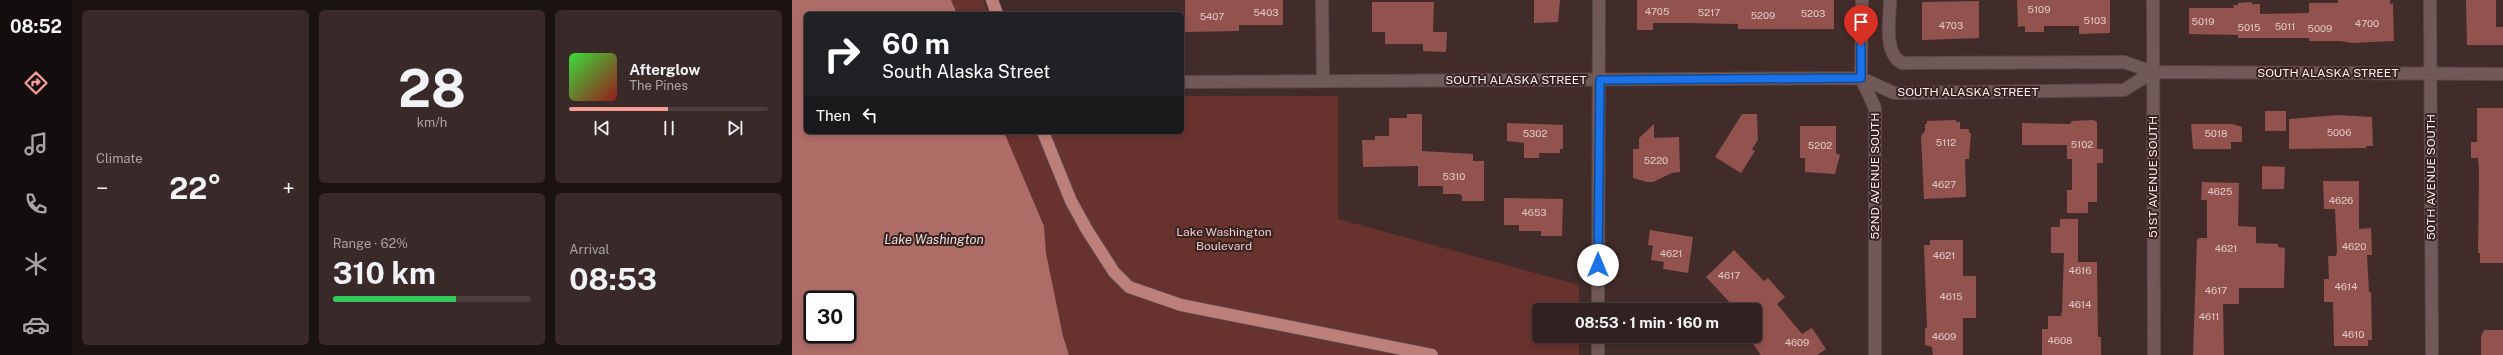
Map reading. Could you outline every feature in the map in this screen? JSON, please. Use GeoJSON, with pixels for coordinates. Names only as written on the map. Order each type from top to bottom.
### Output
{"type":"FeatureCollection","features":[{"type":"Feature","properties":{"kind":"main road"},"geometry":{"type":"LineString","coordinates":[[992,0],[996,12]]}},
{"type":"Feature","properties":{"kind":"main road"},"geometry":{"type":"LineString","coordinates":[[1044,134],[1071,200],[1087,230],[1114,272],[1129,286],[1181,305],[1432,355]]}},
{"type":"Feature","properties":{"kind":"street"},"geometry":{"type":"LineString","coordinates":[[1322,0],[1323,80]]}},
{"type":"Feature","properties":{"kind":"street"},"geometry":{"type":"LineString","coordinates":[[1598,303],[1600,80],[1599,0]]}},
{"type":"Feature","properties":{"kind":"street","name":"52ND AVENUE SOUTH"},"geometry":{"type":"LineString","coordinates":[[1862,0],[1861,78],[1875,108],[1875,355]]}},
{"type":"Feature","properties":{"kind":"street","name":"SOUTH ALASKA STREET"},"geometry":{"type":"LineString","coordinates":[[1890,0],[1890,51],[1895,59],[1902,63],[2124,62],[2153,72],[2503,74]]}},
{"type":"Feature","properties":{"kind":"street","name":"51ST AVENUE SOUTH"},"geometry":{"type":"LineString","coordinates":[[2153,0],[2154,355]]}},
{"type":"Feature","properties":{"kind":"street","name":"50TH AVENUE SOUTH"},"geometry":{"type":"LineString","coordinates":[[2430,0],[2432,355]]}},
{"type":"Feature","properties":{"kind":"street","name":"SOUTH ALASKA STREET"},"geometry":{"type":"LineString","coordinates":[[1184,82],[1861,78],[1894,93],[2124,90],[2153,72]]}},
{"type":"Feature","properties":{"kind":"street"},"geometry":{"type":"LineString","coordinates":[[1598,343],[1598,355]]}},
{"type":"Feature","properties":{"kind":"green space"},"geometry":{"type":"Polygon","coordinates":[[[950,0],[983,0],[987,12],[955,12],[950,0]]]}},
{"type":"Feature","properties":{"kind":"green space","name":"Lake Washington Boulevard"},"geometry":{"type":"Polygon","coordinates":[[[1184,96],[1338,96],[1338,219],[1579,285],[1579,303],[1532,303],[1532,343],[1579,343],[1579,355],[1069,355],[1063,336],[1046,253],[1044,226],[1005,134],[1184,134],[1184,96]]]}},
{"type":"Feature","properties":{"kind":"water","name":"Lake Washington"},"geometry":{"type":"Polygon","coordinates":[[[792,0],[951,0],[956,12],[804,12],[804,134],[1005,134],[1044,226],[1046,253],[1063,336],[1069,355],[792,355],[792,0]]]}},
{"type":"Feature","properties":{"kind":"building"},"geometry":{"type":"Polygon","coordinates":[[[1185,0],[1283,0],[1283,25],[1239,25],[1239,31],[1185,32],[1185,0]]]}},
{"type":"Feature","properties":{"kind":"building"},"geometry":{"type":"Polygon","coordinates":[[[1534,0],[1560,0],[1558,22],[1534,23],[1534,0]]]}},
{"type":"Feature","properties":{"kind":"building"},"geometry":{"type":"Polygon","coordinates":[[[1637,0],[1834,0],[1834,29],[1738,29],[1738,24],[1653,23],[1653,30],[1637,30],[1637,0]]]}},
{"type":"Feature","properties":{"kind":"building"},"geometry":{"type":"Polygon","coordinates":[[[2017,0],[2110,0],[2110,33],[2079,34],[2079,26],[2044,26],[2044,32],[2025,32],[2025,26],[2018,27],[2017,0]]]}},
{"type":"Feature","properties":{"kind":"building"},"geometry":{"type":"Polygon","coordinates":[[[2338,0],[2390,0],[2390,4],[2393,3],[2394,41],[2352,43],[2340,41],[2309,41],[2309,38],[2238,38],[2238,35],[2189,34],[2189,8],[2234,8],[2233,5],[2238,5],[2238,3],[2252,2],[2252,4],[2260,4],[2260,14],[2309,13],[2309,3],[2338,3],[2338,0]]]}},
{"type":"Feature","properties":{"kind":"building"},"geometry":{"type":"Polygon","coordinates":[[[2466,0],[2496,0],[2496,27],[2503,27],[2503,45],[2467,45],[2466,0]]]}},
{"type":"Feature","properties":{"kind":"building"},"geometry":{"type":"Polygon","coordinates":[[[1979,1],[1979,38],[1922,40],[1922,2],[1979,1]]]}},
{"type":"Feature","properties":{"kind":"building"},"geometry":{"type":"Polygon","coordinates":[[[1372,2],[1434,2],[1433,32],[1447,32],[1446,52],[1423,51],[1423,44],[1385,44],[1385,32],[1372,32],[1372,2]]]}},
{"type":"Feature","properties":{"kind":"building"},"geometry":{"type":"Polygon","coordinates":[[[2477,108],[2503,108],[2503,263],[2480,263],[2480,253],[2478,253],[2479,171],[2478,158],[2471,158],[2471,142],[2477,142],[2477,108]]]}},
{"type":"Feature","properties":{"kind":"building"},"geometry":{"type":"Polygon","coordinates":[[[2265,111],[2286,111],[2286,131],[2265,131],[2265,111]]]}},
{"type":"Feature","properties":{"kind":"building"},"geometry":{"type":"Polygon","coordinates":[[[1407,114],[1422,114],[1422,151],[1473,154],[1473,161],[1484,161],[1484,201],[1462,201],[1462,196],[1459,194],[1443,194],[1443,186],[1418,186],[1418,166],[1363,167],[1362,140],[1375,140],[1375,136],[1389,136],[1389,118],[1407,118],[1407,114]]]}},
{"type":"Feature","properties":{"kind":"building"},"geometry":{"type":"Polygon","coordinates":[[[1742,114],[1757,114],[1758,140],[1752,149],[1755,151],[1741,173],[1715,157],[1742,114]]]}},
{"type":"Feature","properties":{"kind":"building"},"geometry":{"type":"Polygon","coordinates":[[[2338,115],[2372,117],[2373,146],[2366,146],[2366,148],[2289,149],[2289,119],[2338,115]]]}},
{"type":"Feature","properties":{"kind":"building"},"geometry":{"type":"Polygon","coordinates":[[[1956,120],[1956,122],[1960,122],[1960,129],[1969,129],[1969,133],[1971,133],[1969,159],[1965,159],[1966,197],[1924,199],[1921,136],[1925,131],[1925,124],[1927,124],[1927,121],[1956,120]]]}},
{"type":"Feature","properties":{"kind":"building"},"geometry":{"type":"Polygon","coordinates":[[[2093,120],[2097,122],[2097,149],[2103,149],[2103,163],[2097,163],[2097,202],[2088,202],[2088,213],[2067,213],[2067,190],[2072,190],[2072,159],[2067,159],[2067,145],[2022,145],[2022,123],[2070,124],[2072,121],[2093,120]]]}},
{"type":"Feature","properties":{"kind":"building"},"geometry":{"type":"Polygon","coordinates":[[[1507,123],[1563,125],[1563,149],[1560,149],[1560,153],[1539,153],[1539,158],[1524,158],[1524,143],[1507,141],[1507,123]]]}},
{"type":"Feature","properties":{"kind":"building"},"geometry":{"type":"Polygon","coordinates":[[[1654,124],[1654,138],[1679,137],[1680,172],[1672,173],[1653,182],[1647,182],[1633,178],[1633,149],[1639,149],[1639,138],[1654,124]]]}},
{"type":"Feature","properties":{"kind":"building"},"geometry":{"type":"Polygon","coordinates":[[[2191,124],[2232,124],[2242,127],[2242,142],[2231,142],[2231,149],[2193,149],[2191,124]]]}},
{"type":"Feature","properties":{"kind":"building"},"geometry":{"type":"Polygon","coordinates":[[[1800,126],[1836,126],[1836,153],[1840,155],[1835,174],[1805,172],[1805,158],[1800,158],[1800,126]]]}},
{"type":"Feature","properties":{"kind":"building"},"geometry":{"type":"Polygon","coordinates":[[[2262,166],[2285,167],[2284,189],[2262,189],[2262,166]]]}},
{"type":"Feature","properties":{"kind":"building"},"geometry":{"type":"Polygon","coordinates":[[[2323,181],[2359,181],[2359,229],[2371,228],[2372,255],[2367,255],[2369,292],[2371,292],[2372,340],[2368,340],[2368,346],[2334,346],[2333,302],[2324,302],[2324,279],[2329,279],[2328,256],[2336,256],[2337,252],[2335,209],[2324,209],[2323,181]]]}},
{"type":"Feature","properties":{"kind":"building"},"geometry":{"type":"Polygon","coordinates":[[[2202,182],[2239,183],[2238,226],[2256,227],[2256,243],[2278,244],[2278,247],[2285,248],[2284,288],[2239,288],[2239,304],[2223,304],[2224,355],[2193,355],[2197,240],[2199,238],[2207,238],[2207,200],[2201,200],[2202,182]]]}},
{"type":"Feature","properties":{"kind":"building"},"geometry":{"type":"Polygon","coordinates":[[[1504,198],[1563,199],[1562,236],[1541,236],[1541,231],[1519,231],[1519,225],[1504,225],[1504,198]]]}},
{"type":"Feature","properties":{"kind":"building"},"geometry":{"type":"Polygon","coordinates":[[[2060,219],[2078,219],[2078,262],[2097,262],[2098,337],[2101,337],[2101,355],[2042,355],[2042,329],[2048,329],[2048,316],[2061,316],[2062,312],[2064,253],[2051,253],[2051,227],[2060,227],[2060,219]]]}},
{"type":"Feature","properties":{"kind":"building"},"geometry":{"type":"Polygon","coordinates":[[[1650,230],[1693,237],[1688,273],[1663,269],[1664,262],[1651,260],[1653,246],[1648,245],[1650,230]]]}},
{"type":"Feature","properties":{"kind":"building"},"geometry":{"type":"Polygon","coordinates":[[[1930,240],[1963,240],[1963,276],[1976,276],[1976,318],[1963,318],[1963,355],[1933,355],[1932,347],[1925,345],[1925,328],[1927,328],[1924,245],[1930,245],[1930,240]]]}},
{"type":"Feature","properties":{"kind":"building"},"geometry":{"type":"Polygon","coordinates":[[[1734,250],[1764,281],[1768,278],[1785,297],[1777,304],[1802,334],[1812,328],[1826,349],[1817,355],[1761,355],[1752,343],[1762,343],[1762,303],[1730,303],[1706,277],[1734,250]]]}},
{"type":"Feature","properties":{"kind":"building"},"geometry":{"type":"Polygon","coordinates":[[[2484,330],[2503,330],[2503,355],[2481,355],[2481,337],[2484,330]]]}},
{"type":"Feature","properties":{"kind":"route"},"geometry":{"type":"LineString","coordinates":[[1598,265],[1600,80],[1861,78],[1861,46]]}}]}
